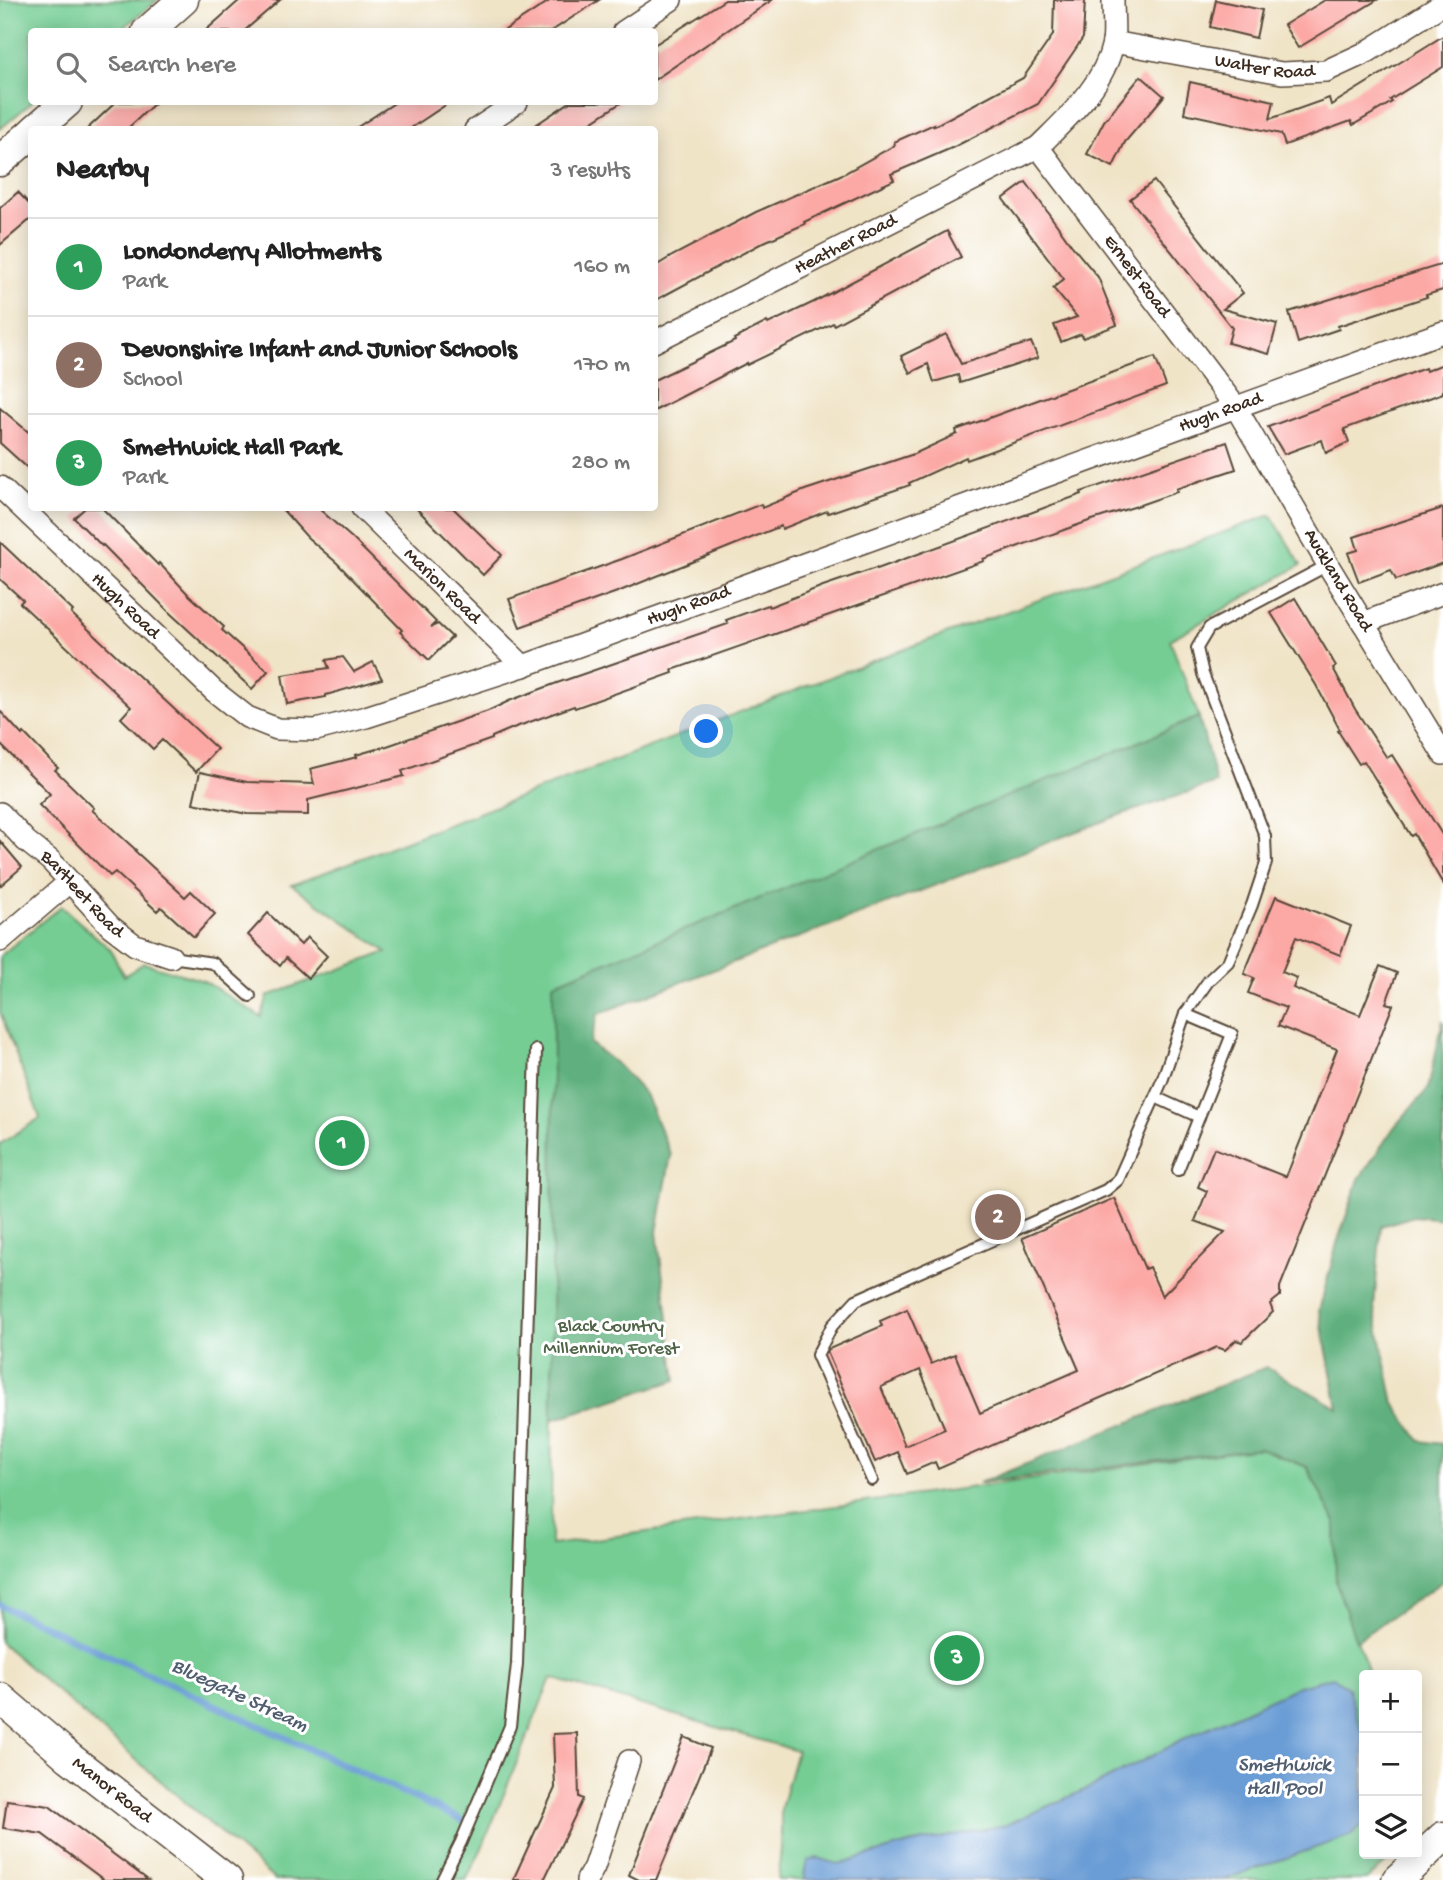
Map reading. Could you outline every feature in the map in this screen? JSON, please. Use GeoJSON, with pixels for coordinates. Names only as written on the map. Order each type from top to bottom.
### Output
{"type":"FeatureCollection","features":[{"type":"Feature","properties":{"kind":"street"},"geometry":{"type":"LineString","coordinates":[[152,28],[183,0]]}},
{"type":"Feature","properties":{"kind":"street"},"geometry":{"type":"LineString","coordinates":[[629,28],[671,0]]}},
{"type":"Feature","properties":{"kind":"street"},"geometry":{"type":"LineString","coordinates":[[1113,0],[1113,42]]}},
{"type":"Feature","properties":{"kind":"street","name":"Walter Road"},"geometry":{"type":"LineString","coordinates":[[1113,42],[1282,73],[1326,71],[1367,52],[1443,4]]}},
{"type":"Feature","properties":{"kind":"street","name":"Heather Road"},"geometry":{"type":"LineString","coordinates":[[658,340],[1038,147],[1082,103],[1105,66],[1113,42]]}},
{"type":"Feature","properties":{"kind":"street"},"geometry":{"type":"LineString","coordinates":[[42,126],[64,105]]}},
{"type":"Feature","properties":{"kind":"street"},"geometry":{"type":"LineString","coordinates":[[481,126],[512,105]]}},
{"type":"Feature","properties":{"kind":"street","name":"Ernest Road"},"geometry":{"type":"LineString","coordinates":[[1038,147],[1235,406]]}},
{"type":"Feature","properties":{"kind":"street","name":"Hugh Road"},"geometry":{"type":"LineString","coordinates":[[0,487],[214,691],[247,717],[276,729],[316,730],[366,717],[523,666],[1443,332]]}},
{"type":"Feature","properties":{"kind":"street","name":"Auckland Road"},"geometry":{"type":"LineString","coordinates":[[1235,406],[1443,754]]}},
{"type":"Feature","properties":{"kind":"street","name":"Marion Road"},"geometry":{"type":"LineString","coordinates":[[365,511],[523,666]]}},
{"type":"Feature","properties":{"kind":"street"},"geometry":{"type":"LineString","coordinates":[[1363,623],[1443,593]]}},
{"type":"Feature","properties":{"kind":"street","name":"Bartleet Road"},"geometry":{"type":"LineString","coordinates":[[0,813],[26,841],[51,861],[110,926],[129,953],[171,957]]}},
{"type":"Feature","properties":{"kind":"street"},"geometry":{"type":"LineString","coordinates":[[0,941],[69,882]]}},
{"type":"Feature","properties":{"kind":"street","name":"Manor Road"},"geometry":{"type":"LineString","coordinates":[[0,1698],[70,1758],[227,1880]]}},
{"type":"Feature","properties":{"kind":"street"},"geometry":{"type":"LineString","coordinates":[[587,1880],[594,1867],[629,1761]]}},
{"type":"Feature","properties":{"kind":"street"},"geometry":{"type":"LineString","coordinates":[[1408,1876],[1443,1837]]}},
{"type":"Feature","properties":{"kind":"lane"},"geometry":{"type":"LineString","coordinates":[[872,1480],[817,1355],[832,1326],[856,1300],[1106,1190],[1118,1180],[1155,1097],[1185,1014],[1209,980],[1228,962],[1266,863],[1265,836],[1196,649],[1209,628],[1328,565]]}},
{"type":"Feature","properties":{"kind":"lane"},"geometry":{"type":"LineString","coordinates":[[171,957],[213,963],[250,996]]}},
{"type":"Feature","properties":{"kind":"lane"},"geometry":{"type":"LineString","coordinates":[[1178,1170],[1232,1034],[1185,1014]]}},
{"type":"Feature","properties":{"kind":"lane"},"geometry":{"type":"LineString","coordinates":[[442,1880],[510,1726],[517,1664],[536,1050]]}},
{"type":"Feature","properties":{"kind":"lane"},"geometry":{"type":"LineString","coordinates":[[1155,1097],[1199,1116]]}},
{"type":"Feature","properties":{"kind":"green space"},"geometry":{"type":"Polygon","coordinates":[[[0,0],[158,0],[123,28],[28,28],[28,105],[0,129],[0,0]]]}},
{"type":"Feature","properties":{"kind":"green space"},"geometry":{"type":"Polygon","coordinates":[[[1271,515],[1301,565],[1170,640],[1199,717],[554,984],[551,1545],[1260,1448],[1307,1467],[1335,1522],[1336,1583],[1368,1670],[1359,1670],[1359,1859],[1391,1859],[1366,1880],[778,1880],[781,1808],[797,1751],[551,1678],[482,1848],[466,1880],[275,1880],[0,1642],[0,1144],[40,1118],[0,1012],[0,956],[61,906],[110,949],[124,976],[144,963],[204,981],[261,1017],[268,996],[387,952],[292,885],[869,662],[1271,515]]]}},
{"type":"Feature","properties":{"kind":"green space","name":"Black Country Millennium Forest"},"geometry":{"type":"Polygon","coordinates":[[[1199,717],[1216,783],[1117,816],[598,1014],[590,1043],[618,1065],[645,1094],[671,1155],[657,1232],[676,1380],[552,1420],[553,984],[1199,717]]]}},
{"type":"Feature","properties":{"kind":"green space"},"geometry":{"type":"Polygon","coordinates":[[[1443,1020],[1443,1219],[1414,1216],[1381,1226],[1374,1307],[1394,1403],[1420,1441],[1443,1444],[1443,1581],[1356,1641],[1336,1583],[1335,1522],[1307,1467],[1260,1448],[979,1483],[1266,1367],[1338,1408],[1319,1311],[1337,1243],[1359,1179],[1395,1126],[1428,1089],[1443,1020]]]}},
{"type":"Feature","properties":{"kind":"water","name":"Smethwick Hall Pool"},"geometry":{"type":"Polygon","coordinates":[[[1333,1677],[1348,1688],[1359,1722],[1359,1829],[1349,1836],[1223,1880],[806,1880],[804,1875],[807,1861],[818,1858],[838,1864],[909,1844],[1005,1825],[1096,1785],[1190,1736],[1299,1686],[1333,1677]]]}},
{"type":"Feature","properties":{"kind":"building"},"geometry":{"type":"Polygon","coordinates":[[[240,0],[280,0],[248,28],[208,28],[240,0]]]}},
{"type":"Feature","properties":{"kind":"building"},"geometry":{"type":"Polygon","coordinates":[[[551,0],[599,0],[556,28],[508,28],[551,0]]]}},
{"type":"Feature","properties":{"kind":"building"},"geometry":{"type":"Polygon","coordinates":[[[725,0],[772,0],[658,77],[658,42],[725,0]]]}},
{"type":"Feature","properties":{"kind":"building"},"geometry":{"type":"Polygon","coordinates":[[[1054,0],[1085,0],[1083,38],[1038,104],[954,147],[891,174],[894,180],[764,242],[658,299],[658,265],[756,212],[845,173],[895,145],[894,142],[934,126],[1023,78],[1053,35],[1054,0]]]}},
{"type":"Feature","properties":{"kind":"building"},"geometry":{"type":"Polygon","coordinates":[[[1216,0],[1262,10],[1256,38],[1210,27],[1216,0]]]}},
{"type":"Feature","properties":{"kind":"building"},"geometry":{"type":"Polygon","coordinates":[[[1325,0],[1377,0],[1298,48],[1284,25],[1325,0]]]}},
{"type":"Feature","properties":{"kind":"building"},"geometry":{"type":"Polygon","coordinates":[[[1443,36],[1443,67],[1353,125],[1351,121],[1285,145],[1281,134],[1184,113],[1190,82],[1274,101],[1270,119],[1329,98],[1331,105],[1443,36]]]}},
{"type":"Feature","properties":{"kind":"building"},"geometry":{"type":"Polygon","coordinates":[[[1141,76],[1164,96],[1125,142],[1113,167],[1087,154],[1104,121],[1141,76]]]}},
{"type":"Feature","properties":{"kind":"building"},"geometry":{"type":"Polygon","coordinates":[[[113,105],[153,105],[130,126],[90,126],[113,105]]]}},
{"type":"Feature","properties":{"kind":"building"},"geometry":{"type":"Polygon","coordinates":[[[391,105],[446,105],[414,126],[359,126],[391,105]]]}},
{"type":"Feature","properties":{"kind":"building"},"geometry":{"type":"Polygon","coordinates":[[[566,105],[617,105],[585,126],[534,126],[566,105]]]}},
{"type":"Feature","properties":{"kind":"building"},"geometry":{"type":"Polygon","coordinates":[[[1154,181],[1243,293],[1223,309],[1277,324],[1269,354],[1228,343],[1232,328],[1130,199],[1154,181]]]}},
{"type":"Feature","properties":{"kind":"building"},"geometry":{"type":"Polygon","coordinates":[[[1026,182],[1098,277],[1117,325],[1083,338],[1081,334],[1061,342],[1054,325],[1077,317],[1053,288],[1064,279],[1003,199],[1026,182]]]}},
{"type":"Feature","properties":{"kind":"building"},"geometry":{"type":"Polygon","coordinates":[[[18,192],[28,203],[28,221],[0,245],[0,208],[18,192]]]}},
{"type":"Feature","properties":{"kind":"building"},"geometry":{"type":"Polygon","coordinates":[[[947,231],[961,257],[834,325],[833,323],[747,363],[658,409],[658,378],[735,341],[734,339],[767,322],[768,324],[947,231]]]}},
{"type":"Feature","properties":{"kind":"building"},"geometry":{"type":"Polygon","coordinates":[[[1443,264],[1443,290],[1338,326],[1339,329],[1298,343],[1289,312],[1443,264]]]}},
{"type":"Feature","properties":{"kind":"building"},"geometry":{"type":"Polygon","coordinates":[[[946,334],[961,364],[1031,342],[1038,358],[960,383],[958,375],[934,382],[928,364],[910,373],[901,356],[946,334]]]}},
{"type":"Feature","properties":{"kind":"building"},"geometry":{"type":"Polygon","coordinates":[[[1155,357],[1166,386],[967,460],[966,457],[909,483],[910,485],[828,513],[827,511],[782,529],[781,526],[620,591],[520,627],[509,599],[622,559],[761,504],[762,508],[805,490],[914,454],[957,434],[956,430],[1155,357]]]}},
{"type":"Feature","properties":{"kind":"building"},"geometry":{"type":"Polygon","coordinates":[[[1443,364],[1443,393],[1344,429],[1349,442],[1326,453],[1322,440],[1284,454],[1268,427],[1425,368],[1426,371],[1443,364]]]}},
{"type":"Feature","properties":{"kind":"building"},"geometry":{"type":"Polygon","coordinates":[[[0,408],[28,432],[28,468],[0,443],[0,408]]]}},
{"type":"Feature","properties":{"kind":"building"},"geometry":{"type":"Polygon","coordinates":[[[1227,442],[1236,469],[672,670],[673,673],[513,728],[492,739],[402,771],[404,776],[308,800],[308,815],[247,814],[193,803],[200,772],[247,782],[314,784],[310,769],[357,757],[356,755],[488,711],[557,683],[728,624],[726,620],[877,569],[1082,494],[1081,492],[1227,442]]]}},
{"type":"Feature","properties":{"kind":"building"},"geometry":{"type":"Polygon","coordinates":[[[1443,508],[1443,563],[1396,580],[1391,570],[1359,582],[1348,553],[1358,550],[1354,537],[1443,508]]]}},
{"type":"Feature","properties":{"kind":"building"},"geometry":{"type":"Polygon","coordinates":[[[82,511],[105,511],[224,627],[222,630],[268,671],[252,689],[74,518],[82,511]]]}},
{"type":"Feature","properties":{"kind":"building"},"geometry":{"type":"Polygon","coordinates":[[[284,511],[321,511],[436,622],[431,627],[438,624],[452,637],[429,660],[337,563],[307,537],[284,511]]]}},
{"type":"Feature","properties":{"kind":"building"},"geometry":{"type":"Polygon","coordinates":[[[419,511],[456,511],[502,555],[483,575],[419,511]]]}},
{"type":"Feature","properties":{"kind":"building"},"geometry":{"type":"Polygon","coordinates":[[[0,542],[73,611],[71,613],[217,749],[196,772],[162,740],[153,749],[121,718],[131,707],[20,603],[23,600],[0,579],[0,542]]]}},
{"type":"Feature","properties":{"kind":"building"},"geometry":{"type":"Polygon","coordinates":[[[1295,598],[1336,666],[1333,668],[1355,709],[1387,758],[1392,755],[1443,836],[1443,884],[1414,834],[1411,836],[1364,761],[1359,764],[1338,731],[1340,730],[1316,685],[1271,613],[1295,598]]]}},
{"type":"Feature","properties":{"kind":"building"},"geometry":{"type":"Polygon","coordinates":[[[343,657],[354,672],[373,662],[382,679],[326,697],[287,704],[282,675],[329,668],[326,660],[343,657]]]}},
{"type":"Feature","properties":{"kind":"building"},"geometry":{"type":"Polygon","coordinates":[[[0,711],[58,768],[55,770],[94,808],[92,810],[135,851],[185,897],[191,891],[215,914],[194,937],[161,907],[157,911],[115,872],[110,876],[39,805],[50,794],[0,744],[0,711]]]}},
{"type":"Feature","properties":{"kind":"building"},"geometry":{"type":"Polygon","coordinates":[[[0,841],[22,867],[0,886],[0,841]]]}},
{"type":"Feature","properties":{"kind":"building"},"geometry":{"type":"Polygon","coordinates":[[[1276,896],[1351,926],[1340,955],[1296,937],[1282,972],[1297,978],[1293,988],[1360,1015],[1380,966],[1397,973],[1386,1003],[1393,1005],[1280,1287],[1280,1296],[1270,1304],[1273,1312],[1242,1342],[1236,1340],[1225,1350],[1217,1347],[938,1469],[935,1462],[907,1474],[898,1452],[875,1462],[827,1352],[829,1349],[882,1326],[880,1321],[907,1309],[931,1364],[955,1354],[980,1413],[1079,1370],[1022,1238],[1114,1198],[1145,1269],[1149,1267],[1162,1296],[1225,1232],[1195,1221],[1207,1191],[1198,1187],[1214,1148],[1286,1177],[1337,1049],[1278,1026],[1286,1008],[1248,993],[1254,978],[1244,974],[1276,896]],[[920,1370],[881,1387],[905,1446],[945,1429],[920,1370]]]}},
{"type":"Feature","properties":{"kind":"building"},"geometry":{"type":"Polygon","coordinates":[[[268,913],[301,945],[307,937],[327,956],[308,978],[286,958],[280,966],[248,935],[268,913]]]}},
{"type":"Feature","properties":{"kind":"building"},"geometry":{"type":"Polygon","coordinates":[[[577,1733],[579,1797],[583,1799],[544,1880],[513,1880],[555,1788],[553,1734],[577,1733]]]}},
{"type":"Feature","properties":{"kind":"building"},"geometry":{"type":"Polygon","coordinates":[[[684,1737],[711,1748],[656,1880],[639,1880],[629,1875],[684,1737]]]}},
{"type":"Feature","properties":{"kind":"building"},"geometry":{"type":"Polygon","coordinates":[[[7,1800],[49,1806],[148,1880],[104,1880],[42,1834],[3,1828],[7,1800]]]}},
{"type":"Feature","properties":{"kind":"waterway","name":"Bluegate Stream"},"geometry":{"type":"LineString","coordinates":[[0,1605],[464,1821]]}},
{"type":"Feature","properties":{"kind":"place","name":"Londonderry Allotments"},"geometry":{"type":"Point","coordinates":[342,1143]}},
{"type":"Feature","properties":{"kind":"place","name":"Devonshire Infant and Junior Schools"},"geometry":{"type":"Point","coordinates":[998,1217]}},
{"type":"Feature","properties":{"kind":"place","name":"Smethwick Hall Park"},"geometry":{"type":"Point","coordinates":[957,1658]}}]}
